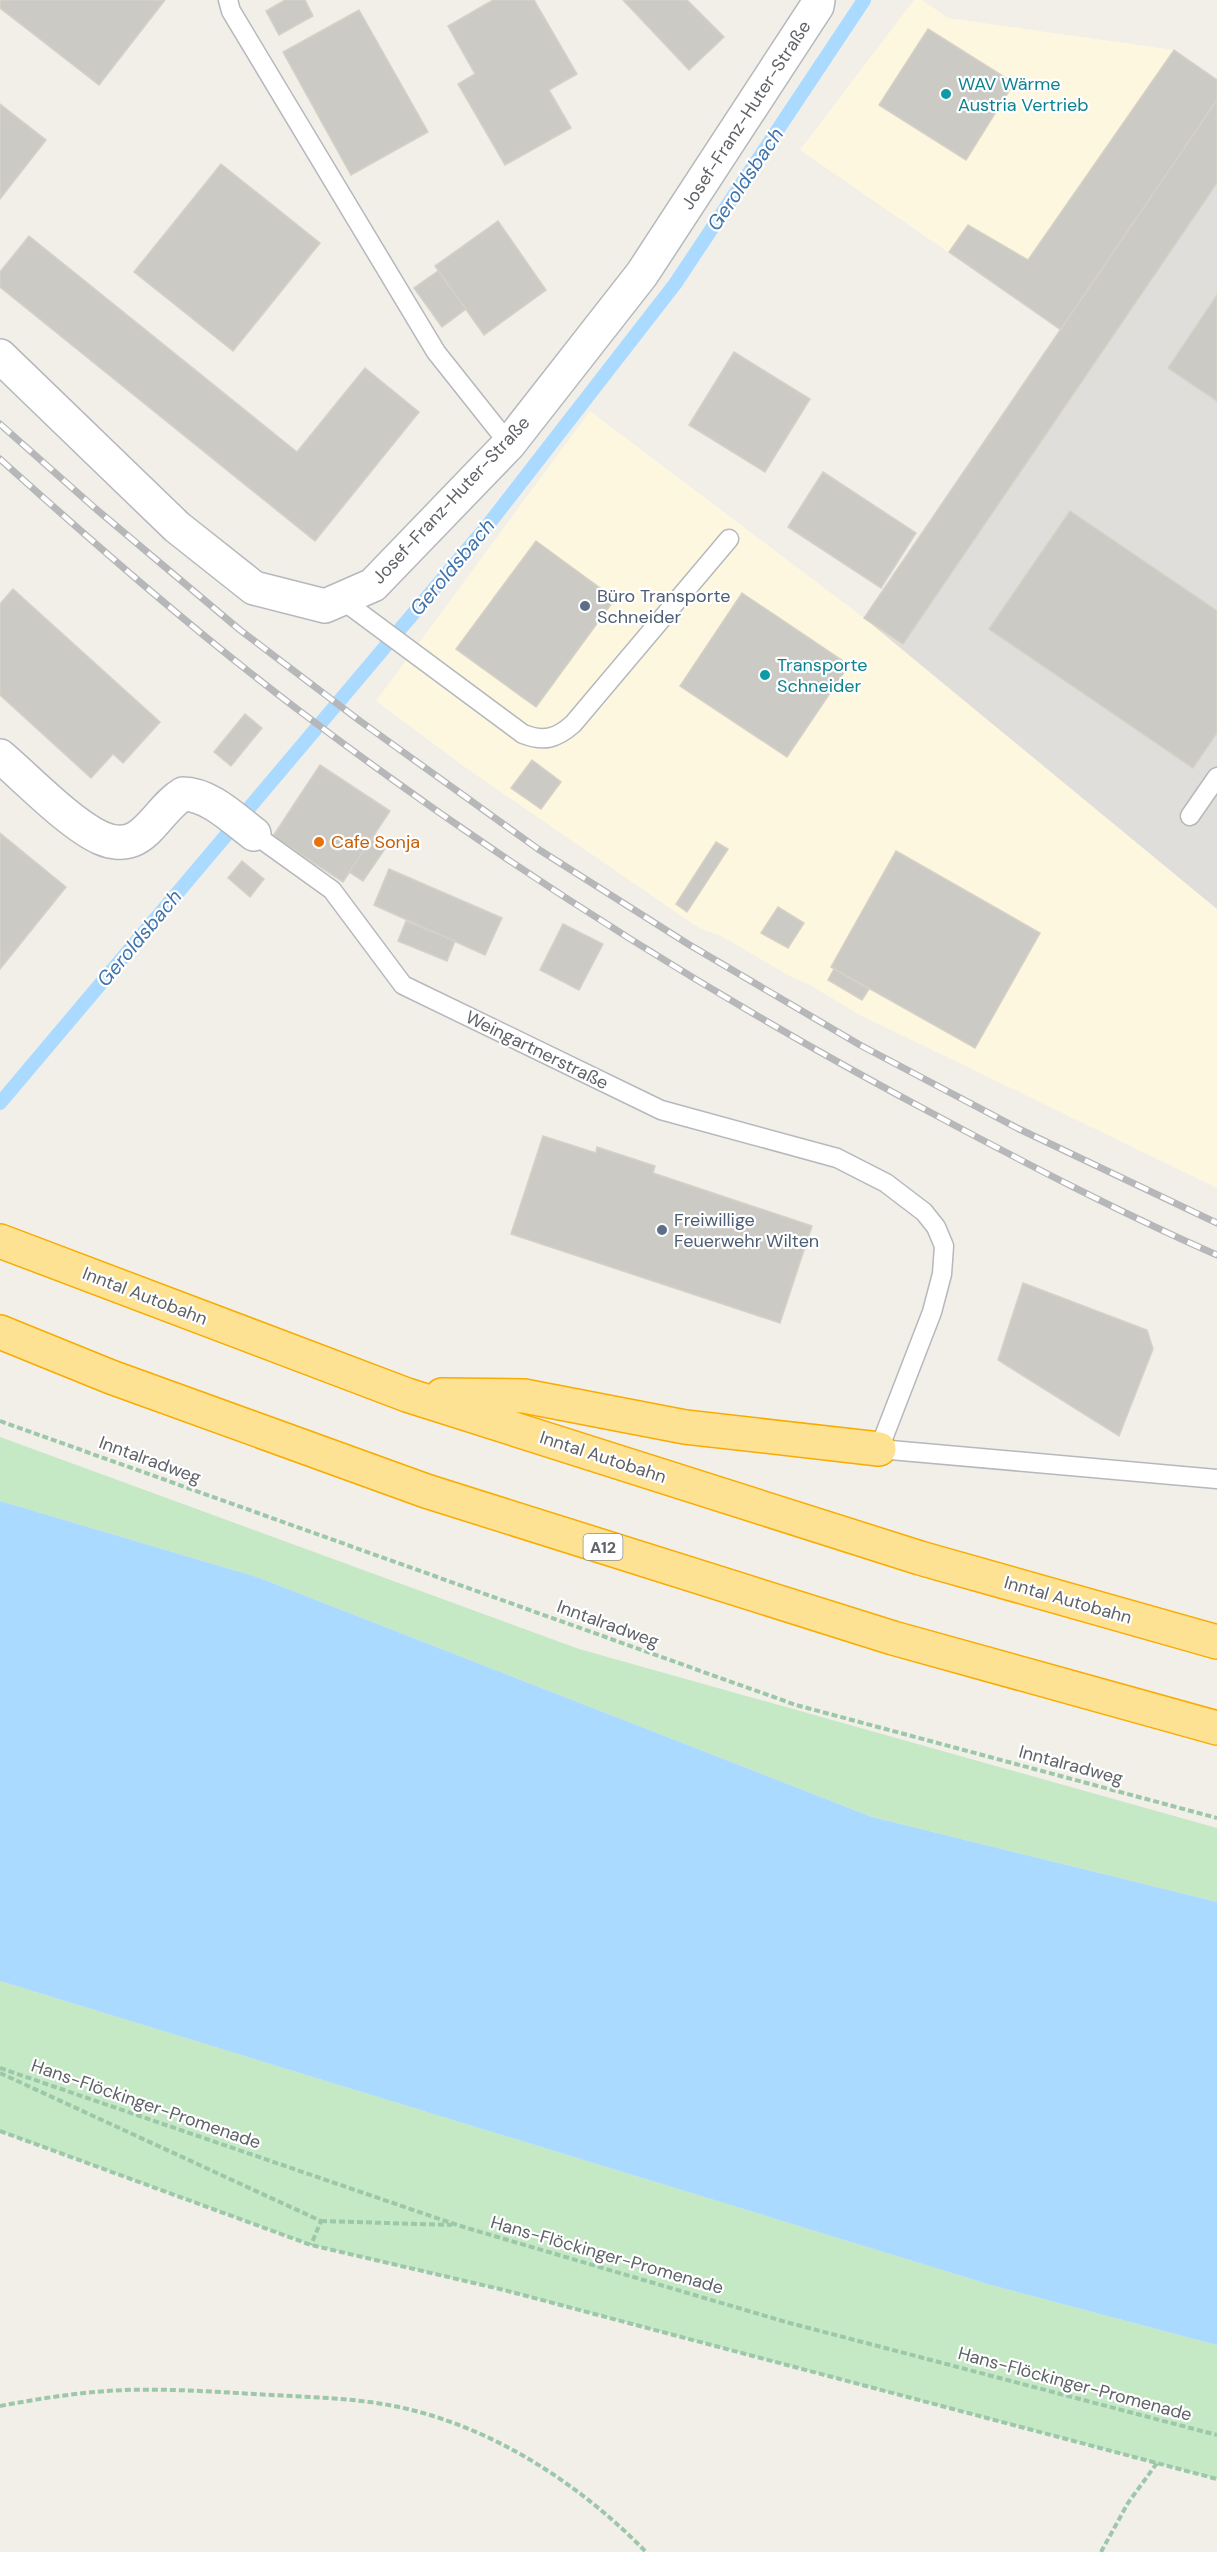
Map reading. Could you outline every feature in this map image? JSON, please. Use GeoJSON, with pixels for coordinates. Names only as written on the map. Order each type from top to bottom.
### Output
{"type":"FeatureCollection","features":[{"type":"Feature","properties":{"kind":"highway","name":"Inntal Autobahn"},"geometry":{"type":"LineString","coordinates":[[0,1241],[407,1395],[920,1558],[1217,1642]]}},
{"type":"Feature","properties":{"kind":"highway","name":"A12"},"geometry":{"type":"LineString","coordinates":[[0,1332],[111,1377],[426,1491],[893,1638],[1217,1728]]}},
{"type":"Feature","properties":{"kind":"highway"},"geometry":{"type":"LineString","coordinates":[[407,1395],[524,1396],[685,1427],[879,1449]]}},
{"type":"Feature","properties":{"kind":"street","name":"Josef-Franz-Huter-Straße"},"geometry":{"type":"LineString","coordinates":[[0,356],[177,527],[254,588],[325,606],[373,585],[508,444],[642,274],[817,6],[818,0]]}},
{"type":"Feature","properties":{"kind":"street","name":"Weingartnerstraße"},"geometry":{"type":"LineString","coordinates":[[0,756],[80,824],[104,839],[124,843],[139,836],[183,794],[202,798],[254,834]]}},
{"type":"Feature","properties":{"kind":"lane"},"geometry":{"type":"LineString","coordinates":[[228,0],[231,11],[436,352],[508,444]]}},
{"type":"Feature","properties":{"kind":"lane"},"geometry":{"type":"LineString","coordinates":[[341,599],[523,734],[547,739],[560,735],[573,724],[729,539]]}},
{"type":"Feature","properties":{"kind":"lane"},"geometry":{"type":"LineString","coordinates":[[1190,816],[1217,777]]}},
{"type":"Feature","properties":{"kind":"lane","name":"Weingartnerstraße"},"geometry":{"type":"LineString","coordinates":[[254,834],[332,890],[403,984],[661,1110],[837,1158],[886,1183],[924,1212],[936,1227],[944,1246],[942,1274],[932,1312],[879,1449]]}},
{"type":"Feature","properties":{"kind":"lane"},"geometry":{"type":"LineString","coordinates":[[879,1449],[1217,1479]]}},
{"type":"Feature","properties":{"kind":"path","name":"Inntalradweg"},"geometry":{"type":"LineString","coordinates":[[0,1421],[796,1705],[1217,1818]]}},
{"type":"Feature","properties":{"kind":"path"},"geometry":{"type":"LineString","coordinates":[[0,2070],[321,2221],[457,2225]]}},
{"type":"Feature","properties":{"kind":"path","name":"Hans-Flöckinger-Promenade"},"geometry":{"type":"LineString","coordinates":[[0,2070],[457,2225],[786,2322],[1217,2435]]}},
{"type":"Feature","properties":{"kind":"path"},"geometry":{"type":"LineString","coordinates":[[0,2131],[311,2245],[504,2290],[1217,2479]]}},
{"type":"Feature","properties":{"kind":"path"},"geometry":{"type":"LineString","coordinates":[[311,2245],[321,2221]]}},
{"type":"Feature","properties":{"kind":"path"},"geometry":{"type":"LineString","coordinates":[[0,2406],[97,2392],[162,2391],[324,2398],[394,2406],[470,2431],[527,2459],[595,2504],[646,2552]]}},
{"type":"Feature","properties":{"kind":"path"},"geometry":{"type":"LineString","coordinates":[[1101,2552],[1128,2504],[1157,2463]]}},
{"type":"Feature","properties":{"kind":"shaded area"},"geometry":{"type":"Polygon","coordinates":[[[914,0],[922,0],[948,18],[1174,50],[1217,80],[1217,100],[1061,330],[800,150],[914,0]]]}},
{"type":"Feature","properties":{"kind":"shaded area"},"geometry":{"type":"Polygon","coordinates":[[[1217,100],[1217,909],[864,618],[1217,100]]]}},
{"type":"Feature","properties":{"kind":"shaded area"},"geometry":{"type":"Polygon","coordinates":[[[590,411],[864,618],[1217,909],[1217,1188],[858,1014],[723,937],[699,928],[469,770],[376,701],[590,411]]]}},
{"type":"Feature","properties":{"kind":"green space"},"geometry":{"type":"Polygon","coordinates":[[[0,1437],[579,1649],[1217,1828],[1217,1902],[872,1817],[257,1577],[0,1501],[0,1437]]]}},
{"type":"Feature","properties":{"kind":"green space"},"geometry":{"type":"Polygon","coordinates":[[[0,1981],[991,2285],[1217,2345],[1217,2479],[504,2290],[311,2245],[0,2131],[0,1981]]]}},
{"type":"Feature","properties":{"kind":"water"},"geometry":{"type":"Polygon","coordinates":[[[0,1501],[257,1577],[872,1817],[1217,1902],[1217,2345],[991,2285],[0,1981],[0,1501]]]}},
{"type":"Feature","properties":{"kind":"building"},"geometry":{"type":"Polygon","coordinates":[[[1,0],[165,0],[99,85],[0,8],[1,0]]]}},
{"type":"Feature","properties":{"kind":"building"},"geometry":{"type":"Polygon","coordinates":[[[285,0],[305,0],[313,16],[279,35],[266,11],[285,0]]]}},
{"type":"Feature","properties":{"kind":"building"},"geometry":{"type":"Polygon","coordinates":[[[493,0],[534,0],[577,74],[549,90],[571,128],[505,165],[458,84],[475,74],[448,26],[493,0]]]}},
{"type":"Feature","properties":{"kind":"building"},"geometry":{"type":"Polygon","coordinates":[[[623,0],[687,0],[724,37],[689,70],[623,0]]]}},
{"type":"Feature","properties":{"kind":"building"},"geometry":{"type":"Polygon","coordinates":[[[359,10],[428,132],[351,175],[283,52],[359,10]]]}},
{"type":"Feature","properties":{"kind":"building","name":"WAV Wärme Austria Vertrieb"},"geometry":{"type":"Polygon","coordinates":[[[928,29],[1014,83],[966,160],[879,105],[928,29]]]}},
{"type":"Feature","properties":{"kind":"building"},"geometry":{"type":"Polygon","coordinates":[[[1174,50],[1217,80],[1217,100],[1061,330],[949,252],[968,225],[1028,260],[1174,50]]]}},
{"type":"Feature","properties":{"kind":"building"},"geometry":{"type":"Polygon","coordinates":[[[1217,100],[1217,183],[903,644],[864,618],[1217,100]]]}},
{"type":"Feature","properties":{"kind":"building"},"geometry":{"type":"Polygon","coordinates":[[[0,104],[46,140],[0,199],[0,104]]]}},
{"type":"Feature","properties":{"kind":"building"},"geometry":{"type":"Polygon","coordinates":[[[221,164],[320,243],[233,351],[134,272],[221,164]]]}},
{"type":"Feature","properties":{"kind":"building"},"geometry":{"type":"Polygon","coordinates":[[[498,221],[546,290],[484,335],[435,266],[498,221]]]}},
{"type":"Feature","properties":{"kind":"building"},"geometry":{"type":"Polygon","coordinates":[[[29,236],[297,452],[365,368],[419,412],[315,541],[0,287],[0,272],[29,236]]]}},
{"type":"Feature","properties":{"kind":"building"},"geometry":{"type":"Polygon","coordinates":[[[438,271],[466,309],[442,327],[414,288],[438,271]]]}},
{"type":"Feature","properties":{"kind":"building"},"geometry":{"type":"Polygon","coordinates":[[[1217,295],[1217,401],[1168,368],[1217,295]]]}},
{"type":"Feature","properties":{"kind":"building"},"geometry":{"type":"Polygon","coordinates":[[[734,352],[810,399],[765,472],[689,425],[734,352]]]}},
{"type":"Feature","properties":{"kind":"building"},"geometry":{"type":"Polygon","coordinates":[[[823,472],[916,533],[881,588],[788,527],[823,472]]]}},
{"type":"Feature","properties":{"kind":"building"},"geometry":{"type":"Polygon","coordinates":[[[1070,511],[1217,611],[1217,733],[1193,768],[989,629],[1070,511]]]}},
{"type":"Feature","properties":{"kind":"building"},"geometry":{"type":"Polygon","coordinates":[[[536,541],[615,599],[536,707],[456,649],[536,541]]]}},
{"type":"Feature","properties":{"kind":"building"},"geometry":{"type":"Polygon","coordinates":[[[13,589],[160,722],[123,763],[113,754],[91,778],[0,695],[0,604],[13,589]]]}},
{"type":"Feature","properties":{"kind":"building","name":"Transporte Schneider"},"geometry":{"type":"Polygon","coordinates":[[[742,593],[849,665],[787,757],[680,686],[742,593]]]}},
{"type":"Feature","properties":{"kind":"building"},"geometry":{"type":"Polygon","coordinates":[[[245,714],[262,728],[231,766],[214,752],[245,714]]]}},
{"type":"Feature","properties":{"kind":"building"},"geometry":{"type":"Polygon","coordinates":[[[532,760],[561,782],[541,809],[511,788],[532,760]]]}},
{"type":"Feature","properties":{"kind":"building"},"geometry":{"type":"Polygon","coordinates":[[[320,765],[390,811],[343,882],[273,836],[320,765]]]}},
{"type":"Feature","properties":{"kind":"building"},"geometry":{"type":"Polygon","coordinates":[[[0,833],[66,887],[0,969],[0,833]]]}},
{"type":"Feature","properties":{"kind":"building"},"geometry":{"type":"Polygon","coordinates":[[[375,834],[389,843],[363,881],[349,872],[375,834]]]}},
{"type":"Feature","properties":{"kind":"building"},"geometry":{"type":"Polygon","coordinates":[[[716,842],[728,849],[687,912],[676,904],[716,842]]]}},
{"type":"Feature","properties":{"kind":"building"},"geometry":{"type":"Polygon","coordinates":[[[896,851],[1040,933],[975,1048],[831,967],[896,851]]]}},
{"type":"Feature","properties":{"kind":"building"},"geometry":{"type":"Polygon","coordinates":[[[242,861],[264,879],[250,897],[228,878],[242,861]]]}},
{"type":"Feature","properties":{"kind":"building"},"geometry":{"type":"Polygon","coordinates":[[[389,869],[502,918],[485,955],[374,905],[389,869]]]}},
{"type":"Feature","properties":{"kind":"building"},"geometry":{"type":"Polygon","coordinates":[[[778,907],[804,923],[788,948],[761,933],[778,907]]]}},
{"type":"Feature","properties":{"kind":"building"},"geometry":{"type":"Polygon","coordinates":[[[406,921],[455,941],[447,961],[398,941],[406,921]]]}},
{"type":"Feature","properties":{"kind":"building"},"geometry":{"type":"Polygon","coordinates":[[[563,924],[603,944],[579,990],[540,970],[563,924]]]}},
{"type":"Feature","properties":{"kind":"building"},"geometry":{"type":"Polygon","coordinates":[[[834,969],[869,989],[862,1000],[828,980],[834,969]]]}},
{"type":"Feature","properties":{"kind":"building","name":"Freiwillige Feuerwehr Wilten"},"geometry":{"type":"Polygon","coordinates":[[[543,1136],[596,1153],[597,1147],[655,1166],[653,1173],[812,1226],[780,1323],[511,1234],[543,1136]]]}},
{"type":"Feature","properties":{"kind":"building"},"geometry":{"type":"Polygon","coordinates":[[[1023,1283],[1147,1330],[1153,1349],[1119,1436],[998,1360],[1023,1283]]]}},
{"type":"Feature","properties":{"kind":"waterway","name":"Geroldsbach"},"geometry":{"type":"LineString","coordinates":[[0,1103],[488,525],[675,284],[864,0]]}},
{"type":"Feature","properties":{"kind":"railway"},"geometry":{"type":"LineString","coordinates":[[0,424],[96,509],[240,630],[360,721],[538,849],[688,944],[860,1045],[1017,1128],[1217,1223]]}},
{"type":"Feature","properties":{"kind":"railway"},"geometry":{"type":"LineString","coordinates":[[0,459],[146,587],[297,709],[374,766],[531,875],[692,977],[857,1073],[1078,1189],[1217,1255]]}},
{"type":"Feature","properties":{"kind":"place","name":"WAV Wärme Austria Vertrieb"},"geometry":{"type":"Point","coordinates":[946,94]}},
{"type":"Feature","properties":{"kind":"place","name":"Büro Transporte Schneider"},"geometry":{"type":"Point","coordinates":[585,606]}},
{"type":"Feature","properties":{"kind":"place","name":"Transporte Schneider"},"geometry":{"type":"Point","coordinates":[765,675]}},
{"type":"Feature","properties":{"kind":"place","name":"Cafe Sonja"},"geometry":{"type":"Point","coordinates":[319,842]}},
{"type":"Feature","properties":{"kind":"place","name":"Freiwillige Feuerwehr Wilten"},"geometry":{"type":"Point","coordinates":[662,1230]}}]}
